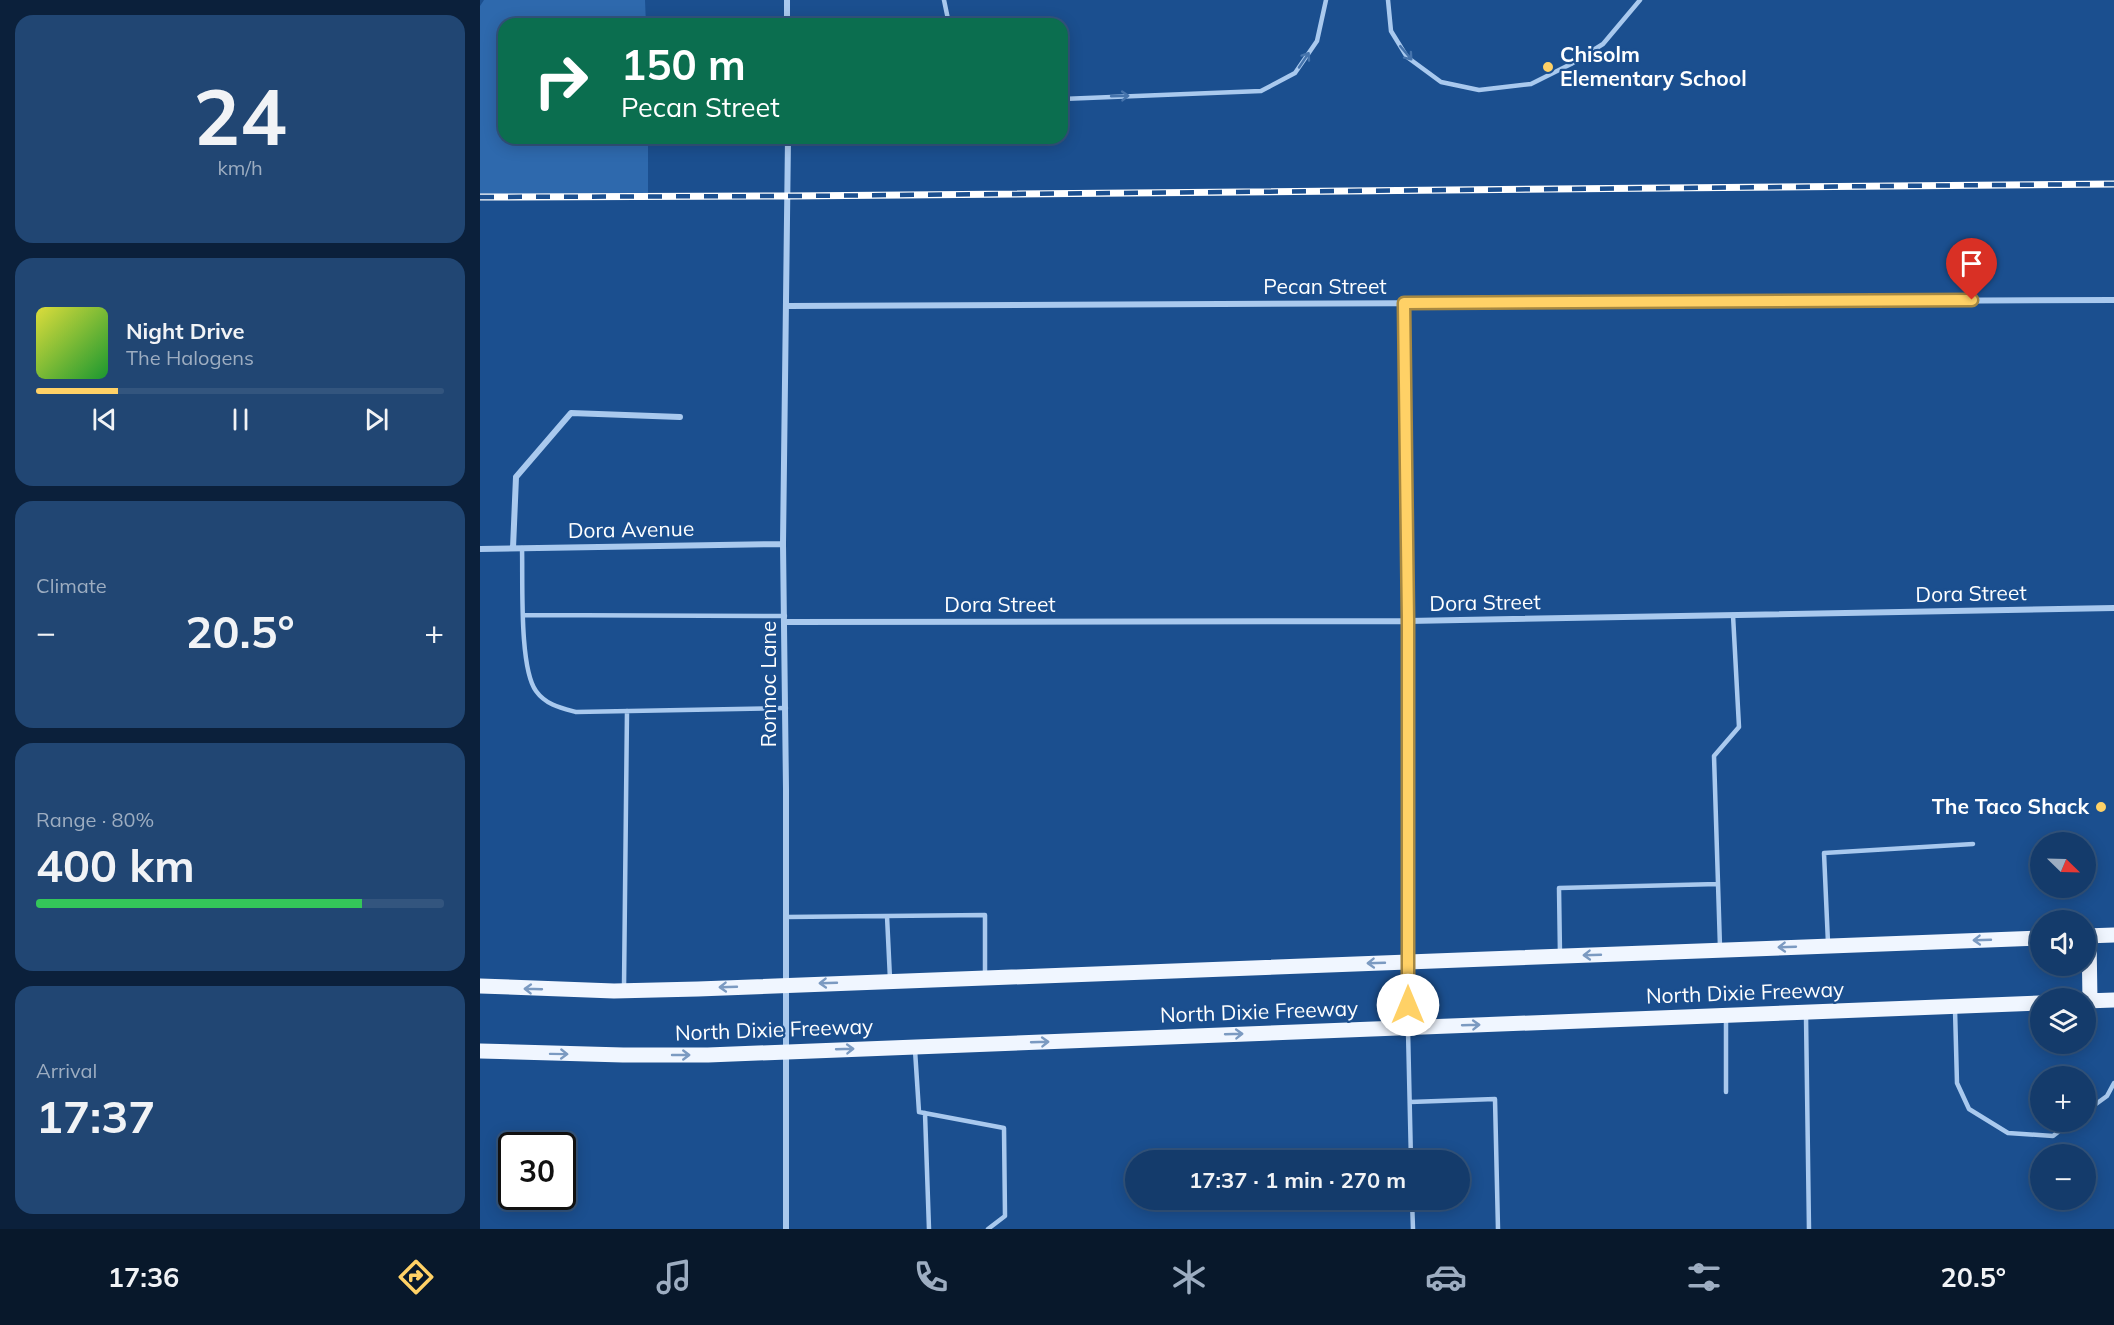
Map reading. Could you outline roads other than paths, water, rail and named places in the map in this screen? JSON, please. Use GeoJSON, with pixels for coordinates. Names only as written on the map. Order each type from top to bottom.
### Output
{"type":"FeatureCollection","features":[{"type":"Feature","properties":{"kind":"main road"},"geometry":{"type":"LineString","coordinates":[[2096,936],[2114,935]]}},
{"type":"Feature","properties":{"kind":"main road","name":"North Dixie Freeway"},"geometry":{"type":"LineString","coordinates":[[480,986],[624,991],[2030,938]]}},
{"type":"Feature","properties":{"kind":"main road"},"geometry":{"type":"LineString","coordinates":[[2096,1001],[2114,1000]]}},
{"type":"Feature","properties":{"kind":"main road","name":"North Dixie Freeway"},"geometry":{"type":"LineString","coordinates":[[480,1051],[623,1055],[786,1052],[2030,1003]]}},
{"type":"Feature","properties":{"kind":"street"},"geometry":{"type":"LineString","coordinates":[[787,0],[787,18]]}},
{"type":"Feature","properties":{"kind":"street","name":"Ronnoc Lane"},"geometry":{"type":"LineString","coordinates":[[786,1229],[786,708],[783,544],[788,306],[788,144]]}},
{"type":"Feature","properties":{"kind":"street","name":"Pecan Street"},"geometry":{"type":"LineString","coordinates":[[788,306],[2114,300]]}},
{"type":"Feature","properties":{"kind":"street"},"geometry":{"type":"LineString","coordinates":[[1404,303],[1408,621],[1408,1027]]}},
{"type":"Feature","properties":{"kind":"street"},"geometry":{"type":"LineString","coordinates":[[513,548],[516,477],[571,414],[680,417]]}},
{"type":"Feature","properties":{"kind":"street","name":"Dora Avenue"},"geometry":{"type":"LineString","coordinates":[[480,549],[783,544]]}},
{"type":"Feature","properties":{"kind":"street","name":"Dora Street"},"geometry":{"type":"LineString","coordinates":[[785,619],[1408,621],[2114,608]]}},
{"type":"Feature","properties":{"kind":"lane"},"geometry":{"type":"LineString","coordinates":[[944,0],[948,18]]}},
{"type":"Feature","properties":{"kind":"lane"},"geometry":{"type":"LineString","coordinates":[[1068,99],[1261,91],[1295,73],[1317,41],[1326,0]]}},
{"type":"Feature","properties":{"kind":"lane"},"geometry":{"type":"LineString","coordinates":[[1388,0],[1391,32],[1407,57],[1440,82],[1479,90],[1531,84],[1571,64],[1604,44],[1640,0]]}},
{"type":"Feature","properties":{"kind":"lane"},"geometry":{"type":"LineString","coordinates":[[522,549],[524,632],[529,674],[535,690],[546,702],[576,712],[786,708]]}},
{"type":"Feature","properties":{"kind":"lane"},"geometry":{"type":"LineString","coordinates":[[524,615],[785,619]]}},
{"type":"Feature","properties":{"kind":"lane"},"geometry":{"type":"LineString","coordinates":[[1720,950],[1714,756],[1739,727],[1733,615]]}},
{"type":"Feature","properties":{"kind":"lane"},"geometry":{"type":"LineString","coordinates":[[624,991],[627,711]]}},
{"type":"Feature","properties":{"kind":"lane"},"geometry":{"type":"LineString","coordinates":[[1828,946],[1824,853],[1973,844]]}},
{"type":"Feature","properties":{"kind":"lane"},"geometry":{"type":"LineString","coordinates":[[1560,956],[1559,888],[1718,884]]}},
{"type":"Feature","properties":{"kind":"lane"},"geometry":{"type":"LineString","coordinates":[[786,917],[985,915],[985,977]]}},
{"type":"Feature","properties":{"kind":"lane"},"geometry":{"type":"LineString","coordinates":[[887,916],[890,981]]}},
{"type":"Feature","properties":{"kind":"lane"},"geometry":{"type":"LineString","coordinates":[[1955,1006],[1957,1083],[1969,1109],[2008,1133],[2053,1136],[2058,1132]]}},
{"type":"Feature","properties":{"kind":"lane"},"geometry":{"type":"LineString","coordinates":[[1806,1012],[1809,1229]]}},
{"type":"Feature","properties":{"kind":"lane"},"geometry":{"type":"LineString","coordinates":[[1726,1014],[1726,1092]]}},
{"type":"Feature","properties":{"kind":"lane"},"geometry":{"type":"LineString","coordinates":[[1408,1027],[1411,1150]]}},
{"type":"Feature","properties":{"kind":"lane"},"geometry":{"type":"LineString","coordinates":[[915,1047],[919,1112],[1004,1128],[1005,1216],[988,1229]]}},
{"type":"Feature","properties":{"kind":"lane"},"geometry":{"type":"LineString","coordinates":[[2096,1104],[2107,1096],[2114,1083]]}},
{"type":"Feature","properties":{"kind":"lane"},"geometry":{"type":"LineString","coordinates":[[1410,1102],[1495,1100],[1498,1229]]}},
{"type":"Feature","properties":{"kind":"lane"},"geometry":{"type":"LineString","coordinates":[[925,1113],[929,1229]]}},
{"type":"Feature","properties":{"kind":"lane"},"geometry":{"type":"LineString","coordinates":[[1412,1210],[1413,1229]]}},
{"type":"Feature","properties":{"kind":"railway"},"geometry":{"type":"LineString","coordinates":[[480,197],[2114,184]]}},
{"type":"Feature","properties":{"kind":"place","name":"Chisolm Elementary School"},"geometry":{"type":"Point","coordinates":[1548,67]}},
{"type":"Feature","properties":{"kind":"place","name":"The Taco Shack"},"geometry":{"type":"Point","coordinates":[2101,807]}}]}
